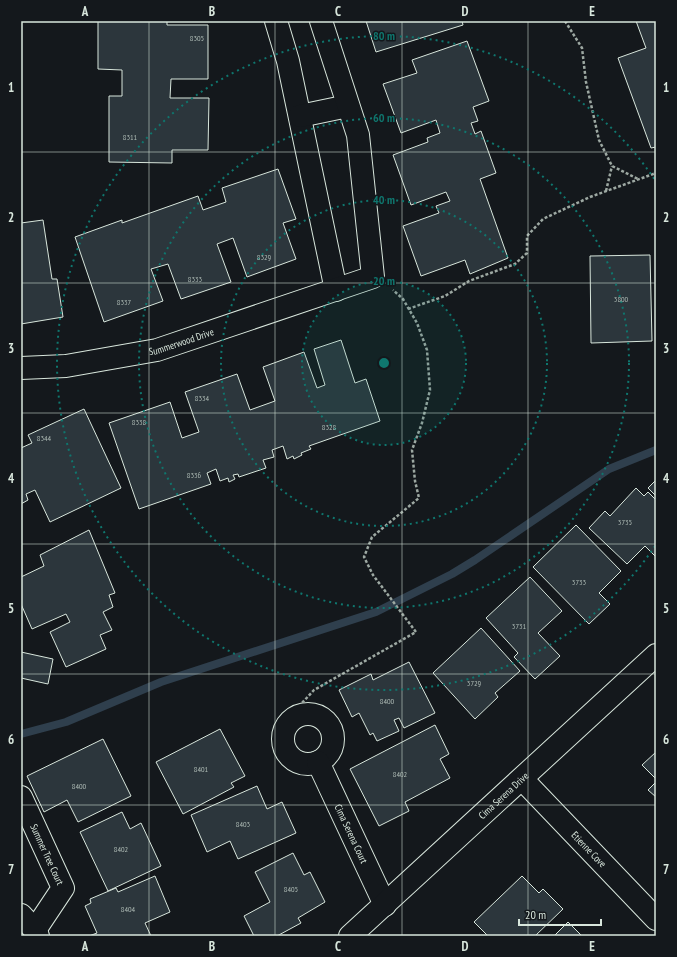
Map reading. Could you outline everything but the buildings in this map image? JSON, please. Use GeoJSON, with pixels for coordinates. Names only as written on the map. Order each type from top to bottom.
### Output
{"type":"FeatureCollection","features":[{"type":"Feature","properties":{"kind":"street"},"geometry":{"type":"LineString","coordinates":[[276,21],[288,61],[336,290]]}},
{"type":"Feature","properties":{"kind":"street"},"geometry":{"type":"LineString","coordinates":[[321,21],[358,135],[373,277]]}},
{"type":"Feature","properties":{"kind":"street"},"geometry":{"type":"LineString","coordinates":[[300,116],[348,106]]}},
{"type":"Feature","properties":{"kind":"street","name":"Summerwood Drive"},"geometry":{"type":"LineString","coordinates":[[21,368],[66,366],[157,350],[373,277]]}},
{"type":"Feature","properties":{"kind":"street","name":"Cima Serena Drive"},"geometry":{"type":"LineString","coordinates":[[350,936],[656,655]]}},
{"type":"Feature","properties":{"kind":"street"},"geometry":{"type":"LineString","coordinates":[[306,714],[314,715],[322,718],[331,729],[334,741],[331,750],[326,757],[318,762],[302,764],[294,760],[288,754],[284,746],[285,729],[290,722],[297,717],[306,714]]}},
{"type":"Feature","properties":{"kind":"street","name":"Cima Serena Court"},"geometry":{"type":"LineString","coordinates":[[318,762],[385,905]]}},
{"type":"Feature","properties":{"kind":"street","name":"Etienne Cove"},"geometry":{"type":"LineString","coordinates":[[522,779],[656,919]]}},
{"type":"Feature","properties":{"kind":"street","name":"Summer Tree Court"},"geometry":{"type":"LineString","coordinates":[[21,797],[63,888],[31,927]]}},
{"type":"Feature","properties":{"kind":"path"},"geometry":{"type":"LineString","coordinates":[[565,21],[582,48],[586,82],[599,140],[612,166],[638,179]]}},
{"type":"Feature","properties":{"kind":"path"},"geometry":{"type":"LineString","coordinates":[[606,191],[612,166]]}},
{"type":"Feature","properties":{"kind":"path"},"geometry":{"type":"LineString","coordinates":[[408,309],[444,296],[468,281],[515,264],[527,253],[527,236],[543,219],[606,191],[656,173]]}},
{"type":"Feature","properties":{"kind":"path"},"geometry":{"type":"LineString","coordinates":[[297,717],[302,703],[314,690],[416,632],[373,575],[364,557],[372,537],[419,498],[415,481],[412,450],[422,423],[430,390],[427,350],[417,323],[395,291],[373,277]]}},
{"type":"Feature","properties":{"kind":"waterway"},"geometry":{"type":"LineString","coordinates":[[21,734],[66,722],[161,682],[376,612],[452,574],[475,560],[609,469],[656,450]]}}]}
